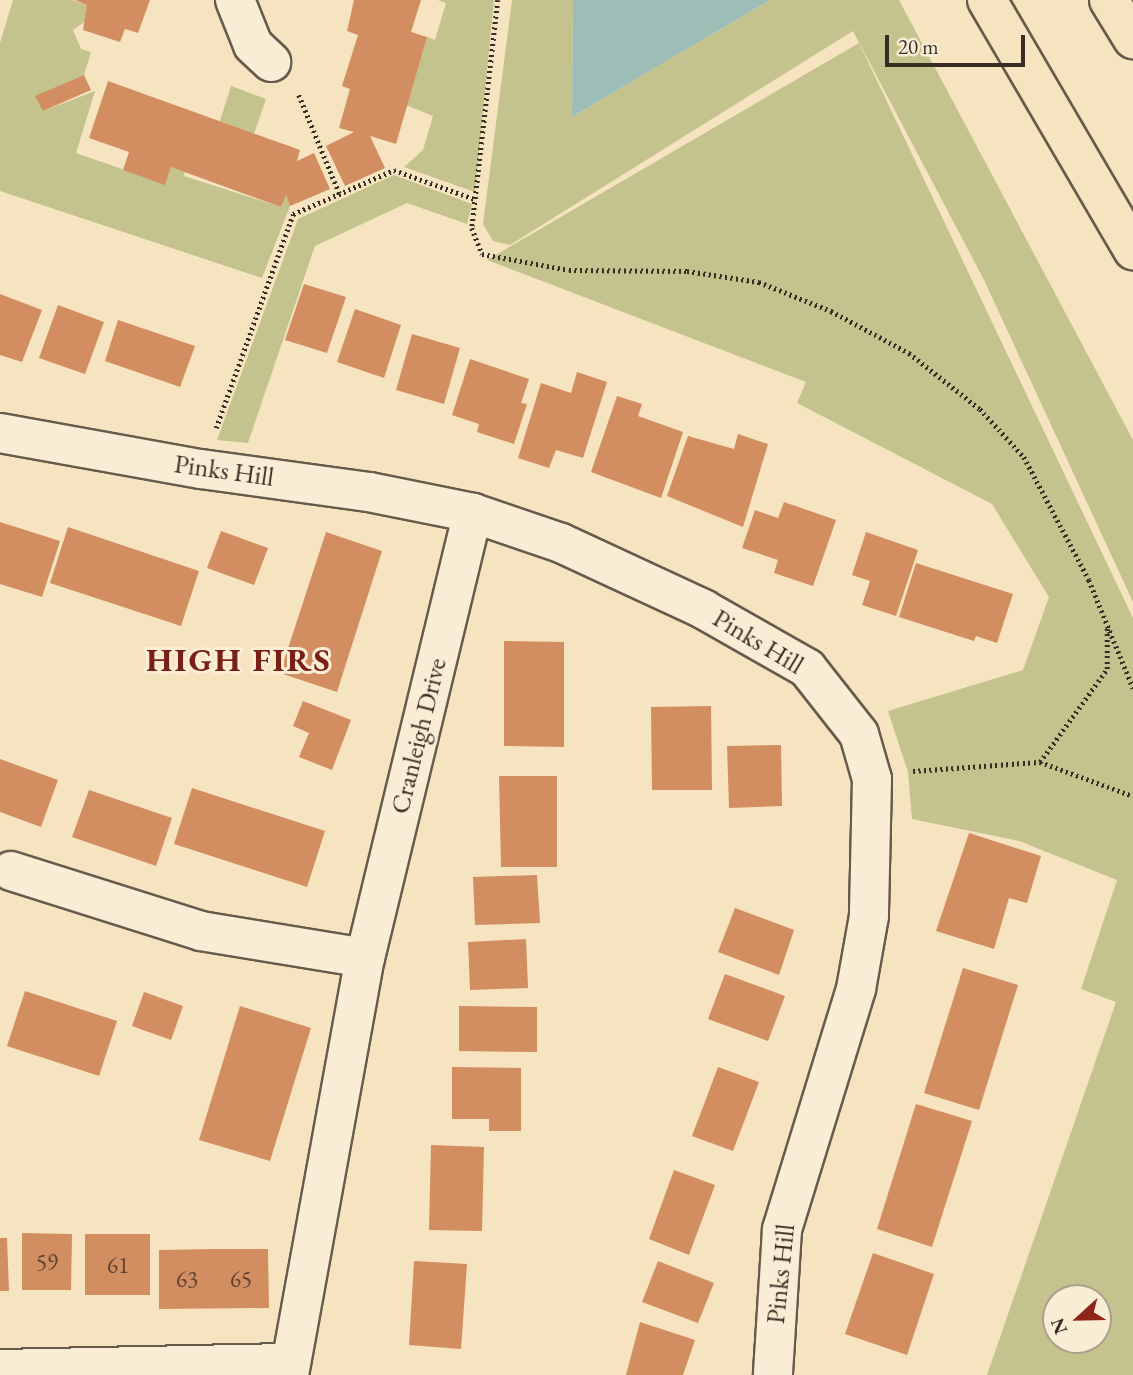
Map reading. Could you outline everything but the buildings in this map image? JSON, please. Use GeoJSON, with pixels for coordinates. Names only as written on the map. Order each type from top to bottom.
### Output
{"type":"FeatureCollection","features":[{"type":"Feature","properties":{"kind":"highway"},"geometry":{"type":"LineString","coordinates":[[987,0],[1133,250]]}},
{"type":"Feature","properties":{"kind":"highway"},"geometry":{"type":"LineString","coordinates":[[1109,0],[1133,38]]}},
{"type":"Feature","properties":{"kind":"street"},"geometry":{"type":"LineString","coordinates":[[235,0],[253,44],[271,62]]}},
{"type":"Feature","properties":{"kind":"street","name":"Pinks Hill"},"geometry":{"type":"LineString","coordinates":[[0,433],[201,469],[369,492],[473,513],[561,543],[703,609],[807,668],[859,734],[872,779],[869,916],[856,989],[782,1230],[773,1375]]}},
{"type":"Feature","properties":{"kind":"street","name":"Cranleigh Drive"},"geometry":{"type":"LineString","coordinates":[[289,1369],[365,958],[473,513]]}},
{"type":"Feature","properties":{"kind":"street"},"geometry":{"type":"LineString","coordinates":[[11,871],[201,931],[365,958]]}},
{"type":"Feature","properties":{"kind":"street"},"geometry":{"type":"LineString","coordinates":[[0,1369],[289,1369]]}},
{"type":"Feature","properties":{"kind":"path"},"geometry":{"type":"LineString","coordinates":[[498,0],[472,228],[482,254],[569,270],[687,271],[760,282],[831,311],[909,353],[979,409],[1024,457],[1089,580],[1133,688]]}},
{"type":"Feature","properties":{"kind":"path"},"geometry":{"type":"LineString","coordinates":[[271,62],[296,90],[340,195]]}},
{"type":"Feature","properties":{"kind":"path"},"geometry":{"type":"LineString","coordinates":[[201,469],[293,214],[394,170],[477,200]]}},
{"type":"Feature","properties":{"kind":"path"},"geometry":{"type":"LineString","coordinates":[[1040,762],[1107,669],[1107,624]]}},
{"type":"Feature","properties":{"kind":"path"},"geometry":{"type":"LineString","coordinates":[[872,779],[940,767],[1040,762],[1133,796]]}},
{"type":"Feature","properties":{"kind":"shaded area"},"geometry":{"type":"Polygon","coordinates":[[[13,0],[73,0],[87,5],[87,20],[73,30],[81,49],[91,52],[84,75],[36,96],[43,111],[95,91],[76,153],[165,184],[171,167],[185,171],[184,176],[281,207],[286,195],[290,206],[262,278],[0,191],[0,43],[13,0]]]}},
{"type":"Feature","properties":{"kind":"shaded area"},"geometry":{"type":"Polygon","coordinates":[[[438,0],[494,0],[475,192],[404,167],[423,150],[433,116],[406,105],[427,37],[435,40],[446,3],[438,0]]]}},
{"type":"Feature","properties":{"kind":"shaded area"},"geometry":{"type":"Polygon","coordinates":[[[512,0],[573,0],[572,117],[770,0],[899,0],[1133,440],[1133,602],[984,280],[853,31],[510,245],[493,241],[483,224],[512,0]]]}},
{"type":"Feature","properties":{"kind":"shaded area"},"geometry":{"type":"Polygon","coordinates":[[[859,43],[1133,618],[1133,1375],[987,1375],[1116,1002],[1081,989],[1117,880],[1019,841],[912,819],[908,772],[888,711],[1023,670],[1049,597],[992,504],[797,403],[806,382],[487,260],[859,43]]]}},
{"type":"Feature","properties":{"kind":"shaded area"},"geometry":{"type":"Polygon","coordinates":[[[231,86],[266,99],[254,134],[220,121],[231,86]]]}},
{"type":"Feature","properties":{"kind":"shaded area"},"geometry":{"type":"Polygon","coordinates":[[[394,175],[472,204],[467,224],[407,203],[315,246],[248,443],[217,440],[298,219],[394,175]]]}},
{"type":"Feature","properties":{"kind":"water"},"geometry":{"type":"Polygon","coordinates":[[[573,0],[770,0],[572,117],[573,0]]]}},
{"type":"Feature","properties":{"kind":"district","name":"HIGH FIRS"},"geometry":{"type":"Point","coordinates":[239,660]}}]}
